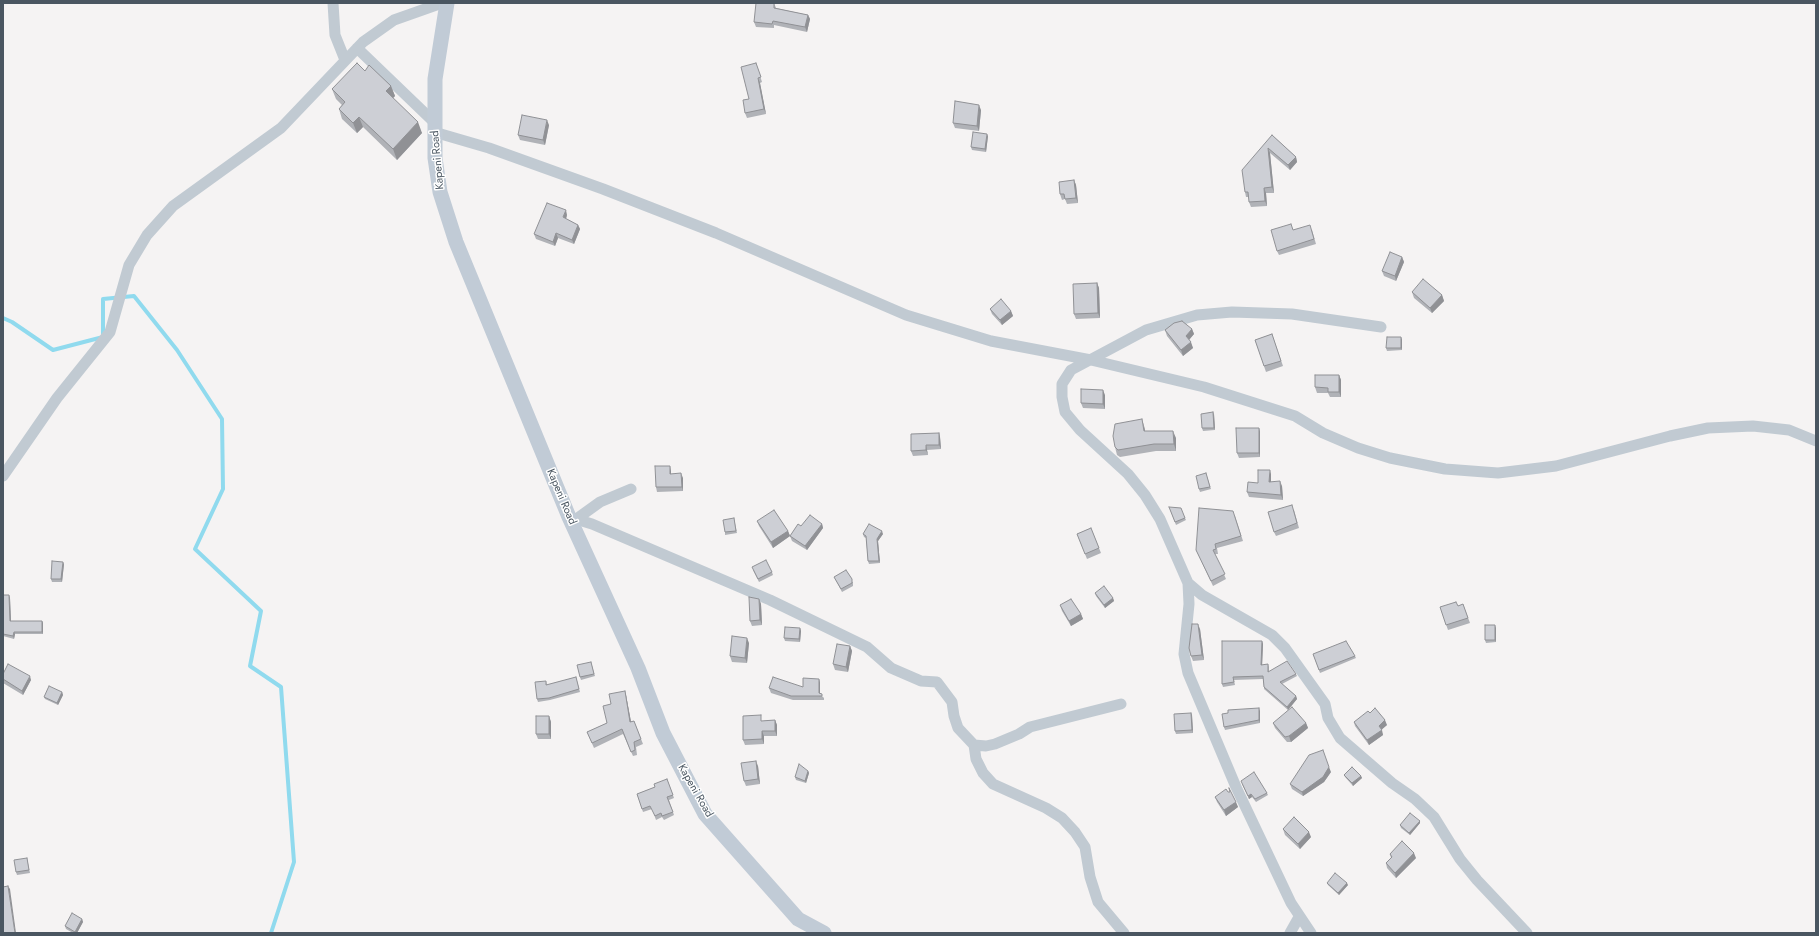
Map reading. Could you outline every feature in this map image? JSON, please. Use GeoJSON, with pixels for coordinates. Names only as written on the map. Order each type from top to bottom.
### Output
{"type":"FeatureCollection","features":[{"type":"Feature","properties":{"kind":"main road","name":"Kapeni Road"},"geometry":{"type":"LineString","coordinates":[[447,3],[435,78],[435,158],[440,192],[456,242],[572,518],[638,668],[663,733],[705,814],[798,919],[824,933]]}},
{"type":"Feature","properties":{"kind":"street"},"geometry":{"type":"LineString","coordinates":[[333,3],[335,36],[345,60]]}},
{"type":"Feature","properties":{"kind":"street"},"geometry":{"type":"LineString","coordinates":[[3,476],[56,398],[110,332],[129,265],[147,235],[173,206],[281,128],[357,48],[394,20],[442,3]]}},
{"type":"Feature","properties":{"kind":"street"},"geometry":{"type":"LineString","coordinates":[[357,48],[434,127],[603,189],[716,233],[906,315],[990,341],[1091,360],[1204,387],[1269,406],[1295,416],[1323,433],[1358,448],[1390,458],[1445,469],[1498,473],[1556,466],[1670,436],[1708,428],[1753,426],[1789,430],[1816,441]]}},
{"type":"Feature","properties":{"kind":"street"},"geometry":{"type":"LineString","coordinates":[[1311,933],[1300,917],[1236,786],[1188,673],[1184,654],[1188,583],[1160,519],[1145,495],[1128,474],[1080,430],[1065,412],[1062,397],[1062,384],[1071,370],[1146,330],[1197,315],[1232,312],[1292,314],[1381,327]]}},
{"type":"Feature","properties":{"kind":"street"},"geometry":{"type":"LineString","coordinates":[[572,518],[600,502],[631,488]]}},
{"type":"Feature","properties":{"kind":"street"},"geometry":{"type":"LineString","coordinates":[[572,518],[592,524],[770,600],[866,647],[891,668],[920,680],[937,682],[952,702],[958,728],[974,745],[976,759],[983,773],[993,784],[1046,808],[1062,818],[1075,832],[1085,847],[1090,877],[1098,902],[1124,933]]}},
{"type":"Feature","properties":{"kind":"street"},"geometry":{"type":"LineString","coordinates":[[1188,583],[1202,595],[1272,635],[1285,648],[1325,704],[1328,718],[1340,738],[1392,783],[1415,799],[1434,817],[1468,870],[1517,928],[1527,933]]}},
{"type":"Feature","properties":{"kind":"street"},"geometry":{"type":"LineString","coordinates":[[974,745],[986,746],[994,744],[1019,734],[1030,727],[1121,704]]}},
{"type":"Feature","properties":{"kind":"street"},"geometry":{"type":"LineString","coordinates":[[1290,933],[1300,917]]}},
{"type":"Feature","properties":{"kind":"building"},"geometry":{"type":"Polygon","coordinates":[[[756,3],[774,3],[774,8],[808,15],[805,27],[773,21],[772,24],[754,22],[756,3]]]}},
{"type":"Feature","properties":{"kind":"building"},"geometry":{"type":"Polygon","coordinates":[[[357,63],[365,71],[369,65],[391,86],[386,91],[418,122],[393,149],[359,117],[353,123],[339,109],[345,102],[332,89],[357,63]]]}},
{"type":"Feature","properties":{"kind":"building"},"geometry":{"type":"Polygon","coordinates":[[[756,63],[761,77],[758,78],[764,109],[745,113],[743,100],[749,99],[741,67],[756,63]]]}},
{"type":"Feature","properties":{"kind":"building"},"geometry":{"type":"Polygon","coordinates":[[[955,101],[979,105],[977,126],[953,123],[955,101]]]}},
{"type":"Feature","properties":{"kind":"building"},"geometry":{"type":"Polygon","coordinates":[[[522,115],[547,120],[543,140],[518,135],[522,115]]]}},
{"type":"Feature","properties":{"kind":"building"},"geometry":{"type":"Polygon","coordinates":[[[973,132],[987,134],[985,149],[971,147],[973,132]]]}},
{"type":"Feature","properties":{"kind":"building"},"geometry":{"type":"Polygon","coordinates":[[[1272,135],[1296,157],[1288,165],[1268,148],[1272,187],[1264,188],[1265,201],[1249,202],[1248,192],[1245,192],[1242,170],[1272,135]]]}},
{"type":"Feature","properties":{"kind":"building"},"geometry":{"type":"Polygon","coordinates":[[[1074,180],[1076,198],[1065,199],[1064,194],[1060,194],[1059,182],[1074,180]]]}},
{"type":"Feature","properties":{"kind":"building"},"geometry":{"type":"Polygon","coordinates":[[[547,203],[566,210],[563,217],[578,225],[572,240],[556,233],[553,242],[534,234],[547,203]]]}},
{"type":"Feature","properties":{"kind":"building"},"geometry":{"type":"Polygon","coordinates":[[[1291,224],[1293,230],[1310,225],[1314,239],[1277,251],[1271,230],[1291,224]]]}},
{"type":"Feature","properties":{"kind":"building"},"geometry":{"type":"Polygon","coordinates":[[[1390,252],[1402,257],[1395,276],[1382,271],[1390,252]]]}},
{"type":"Feature","properties":{"kind":"building"},"geometry":{"type":"Polygon","coordinates":[[[1423,279],[1442,295],[1430,308],[1412,292],[1423,279]]]}},
{"type":"Feature","properties":{"kind":"building"},"geometry":{"type":"Polygon","coordinates":[[[1097,283],[1098,313],[1074,314],[1073,284],[1097,283]]]}},
{"type":"Feature","properties":{"kind":"building"},"geometry":{"type":"Polygon","coordinates":[[[1001,299],[1011,311],[1000,320],[990,309],[1001,299]]]}},
{"type":"Feature","properties":{"kind":"building"},"geometry":{"type":"Polygon","coordinates":[[[1182,321],[1192,329],[1186,336],[1191,342],[1181,350],[1165,330],[1174,323],[1182,321]]]}},
{"type":"Feature","properties":{"kind":"building"},"geometry":{"type":"Polygon","coordinates":[[[1272,334],[1281,361],[1264,366],[1255,340],[1272,334]]]}},
{"type":"Feature","properties":{"kind":"building"},"geometry":{"type":"Polygon","coordinates":[[[1387,337],[1401,337],[1401,348],[1386,348],[1387,337]]]}},
{"type":"Feature","properties":{"kind":"building"},"geometry":{"type":"Polygon","coordinates":[[[1315,375],[1339,375],[1339,392],[1328,392],[1328,388],[1315,387],[1315,375]]]}},
{"type":"Feature","properties":{"kind":"building"},"geometry":{"type":"Polygon","coordinates":[[[1081,389],[1103,390],[1103,404],[1081,403],[1081,389]]]}},
{"type":"Feature","properties":{"kind":"building"},"geometry":{"type":"Polygon","coordinates":[[[1213,412],[1214,428],[1202,428],[1201,414],[1213,412]]]}},
{"type":"Feature","properties":{"kind":"building"},"geometry":{"type":"Polygon","coordinates":[[[1142,419],[1144,431],[1173,431],[1174,444],[1154,444],[1118,450],[1115,447],[1113,436],[1115,424],[1142,419]]]}},
{"type":"Feature","properties":{"kind":"building"},"geometry":{"type":"Polygon","coordinates":[[[1236,428],[1259,428],[1259,453],[1237,453],[1236,428]]]}},
{"type":"Feature","properties":{"kind":"building"},"geometry":{"type":"Polygon","coordinates":[[[939,433],[939,445],[926,445],[926,450],[911,451],[911,434],[939,433]]]}},
{"type":"Feature","properties":{"kind":"building"},"geometry":{"type":"Polygon","coordinates":[[[655,466],[670,466],[670,474],[681,473],[682,487],[656,487],[655,466]]]}},
{"type":"Feature","properties":{"kind":"building"},"geometry":{"type":"Polygon","coordinates":[[[1258,470],[1270,470],[1269,482],[1280,481],[1281,495],[1247,492],[1248,482],[1258,483],[1258,470]]]}},
{"type":"Feature","properties":{"kind":"building"},"geometry":{"type":"Polygon","coordinates":[[[1206,473],[1210,487],[1199,489],[1196,476],[1206,473]]]}},
{"type":"Feature","properties":{"kind":"building"},"geometry":{"type":"Polygon","coordinates":[[[1292,505],[1297,523],[1274,532],[1268,512],[1292,505]]]}},
{"type":"Feature","properties":{"kind":"building"},"geometry":{"type":"Polygon","coordinates":[[[1169,507],[1181,508],[1185,518],[1175,522],[1169,507]]]}},
{"type":"Feature","properties":{"kind":"building"},"geometry":{"type":"Polygon","coordinates":[[[1199,508],[1233,511],[1241,536],[1215,544],[1216,549],[1213,550],[1225,574],[1211,581],[1196,550],[1199,508]]]}},
{"type":"Feature","properties":{"kind":"building"},"geometry":{"type":"Polygon","coordinates":[[[774,510],[788,531],[771,542],[757,521],[774,510]]]}},
{"type":"Feature","properties":{"kind":"building"},"geometry":{"type":"Polygon","coordinates":[[[810,515],[822,524],[805,546],[790,536],[798,524],[801,526],[810,515]]]}},
{"type":"Feature","properties":{"kind":"building"},"geometry":{"type":"Polygon","coordinates":[[[734,518],[736,531],[725,532],[723,520],[734,518]]]}},
{"type":"Feature","properties":{"kind":"building"},"geometry":{"type":"Polygon","coordinates":[[[869,524],[882,531],[877,539],[879,561],[868,561],[866,536],[863,534],[869,524]]]}},
{"type":"Feature","properties":{"kind":"building"},"geometry":{"type":"Polygon","coordinates":[[[1091,528],[1099,548],[1085,554],[1077,534],[1091,528]]]}},
{"type":"Feature","properties":{"kind":"building"},"geometry":{"type":"Polygon","coordinates":[[[766,560],[772,572],[758,579],[752,567],[766,560]]]}},
{"type":"Feature","properties":{"kind":"building"},"geometry":{"type":"Polygon","coordinates":[[[52,561],[63,562],[61,579],[51,579],[52,561]]]}},
{"type":"Feature","properties":{"kind":"building"},"geometry":{"type":"Polygon","coordinates":[[[846,570],[852,579],[852,583],[841,589],[834,577],[846,570]]]}},
{"type":"Feature","properties":{"kind":"building"},"geometry":{"type":"Polygon","coordinates":[[[1104,586],[1113,598],[1104,605],[1095,593],[1104,586]]]}},
{"type":"Feature","properties":{"kind":"building"},"geometry":{"type":"Polygon","coordinates":[[[3,595],[9,595],[10,621],[42,621],[42,632],[14,632],[13,636],[3,634],[3,595]]]}},
{"type":"Feature","properties":{"kind":"building"},"geometry":{"type":"Polygon","coordinates":[[[749,597],[759,599],[760,620],[750,621],[749,597]]]}},
{"type":"Feature","properties":{"kind":"building"},"geometry":{"type":"Polygon","coordinates":[[[1071,599],[1081,614],[1069,621],[1060,605],[1071,599]]]}},
{"type":"Feature","properties":{"kind":"building"},"geometry":{"type":"Polygon","coordinates":[[[1456,602],[1458,606],[1463,604],[1468,618],[1446,625],[1440,607],[1456,602]]]}},
{"type":"Feature","properties":{"kind":"building"},"geometry":{"type":"Polygon","coordinates":[[[1192,624],[1198,624],[1202,655],[1191,656],[1189,648],[1192,624]]]}},
{"type":"Feature","properties":{"kind":"building"},"geometry":{"type":"Polygon","coordinates":[[[1485,625],[1495,625],[1495,640],[1485,640],[1485,625]]]}},
{"type":"Feature","properties":{"kind":"building"},"geometry":{"type":"Polygon","coordinates":[[[785,627],[800,628],[799,639],[784,638],[785,627]]]}},
{"type":"Feature","properties":{"kind":"building"},"geometry":{"type":"Polygon","coordinates":[[[732,636],[747,638],[745,658],[730,656],[732,636]]]}},
{"type":"Feature","properties":{"kind":"building"},"geometry":{"type":"Polygon","coordinates":[[[1222,641],[1262,641],[1261,665],[1268,664],[1268,672],[1287,661],[1296,674],[1280,682],[1296,696],[1287,707],[1264,687],[1263,676],[1233,677],[1234,682],[1222,684],[1222,641]]]}},
{"type":"Feature","properties":{"kind":"building"},"geometry":{"type":"Polygon","coordinates":[[[1346,641],[1355,656],[1319,670],[1313,654],[1346,641]]]}},
{"type":"Feature","properties":{"kind":"building"},"geometry":{"type":"Polygon","coordinates":[[[837,644],[850,646],[846,667],[833,664],[837,644]]]}},
{"type":"Feature","properties":{"kind":"building"},"geometry":{"type":"Polygon","coordinates":[[[591,662],[594,674],[580,677],[577,665],[591,662]]]}},
{"type":"Feature","properties":{"kind":"building"},"geometry":{"type":"Polygon","coordinates":[[[8,664],[30,676],[22,691],[3,679],[3,674],[8,664]]]}},
{"type":"Feature","properties":{"kind":"building"},"geometry":{"type":"Polygon","coordinates":[[[576,677],[579,689],[549,698],[537,699],[535,682],[546,681],[546,685],[576,677]]]}},
{"type":"Feature","properties":{"kind":"building"},"geometry":{"type":"Polygon","coordinates":[[[773,677],[803,687],[803,678],[819,679],[819,693],[822,694],[822,696],[791,696],[769,688],[773,677]]]}},
{"type":"Feature","properties":{"kind":"building"},"geometry":{"type":"Polygon","coordinates":[[[49,686],[62,692],[57,703],[44,697],[49,686]]]}},
{"type":"Feature","properties":{"kind":"building"},"geometry":{"type":"Polygon","coordinates":[[[625,691],[630,722],[634,721],[641,739],[634,742],[635,750],[631,752],[622,729],[592,743],[587,732],[607,723],[603,706],[611,704],[609,694],[625,691]]]}},
{"type":"Feature","properties":{"kind":"building"},"geometry":{"type":"Polygon","coordinates":[[[1292,707],[1306,723],[1289,736],[1285,737],[1273,723],[1292,707]]]}},
{"type":"Feature","properties":{"kind":"building"},"geometry":{"type":"Polygon","coordinates":[[[1259,708],[1259,720],[1224,727],[1222,714],[1228,713],[1228,710],[1259,708]]]}},
{"type":"Feature","properties":{"kind":"building"},"geometry":{"type":"Polygon","coordinates":[[[1375,708],[1385,720],[1379,726],[1382,730],[1367,740],[1354,722],[1368,711],[1370,713],[1375,708]]]}},
{"type":"Feature","properties":{"kind":"building"},"geometry":{"type":"Polygon","coordinates":[[[1191,713],[1192,730],[1175,731],[1174,714],[1191,713]]]}},
{"type":"Feature","properties":{"kind":"building"},"geometry":{"type":"Polygon","coordinates":[[[761,715],[761,721],[775,720],[775,731],[762,731],[762,739],[743,740],[743,716],[761,715]]]}},
{"type":"Feature","properties":{"kind":"building"},"geometry":{"type":"Polygon","coordinates":[[[536,716],[549,716],[549,734],[536,734],[536,716]]]}},
{"type":"Feature","properties":{"kind":"building"},"geometry":{"type":"Polygon","coordinates":[[[1323,750],[1329,767],[1323,777],[1302,792],[1290,784],[1309,755],[1323,750]]]}},
{"type":"Feature","properties":{"kind":"building"},"geometry":{"type":"Polygon","coordinates":[[[756,761],[758,779],[744,781],[741,763],[756,761]]]}},
{"type":"Feature","properties":{"kind":"building"},"geometry":{"type":"Polygon","coordinates":[[[799,764],[808,771],[805,781],[795,777],[799,764]]]}},
{"type":"Feature","properties":{"kind":"building"},"geometry":{"type":"Polygon","coordinates":[[[1352,767],[1361,776],[1352,783],[1344,775],[1352,767]]]}},
{"type":"Feature","properties":{"kind":"building"},"geometry":{"type":"Polygon","coordinates":[[[1254,772],[1267,793],[1255,799],[1251,794],[1248,796],[1241,781],[1254,772]]]}},
{"type":"Feature","properties":{"kind":"building"},"geometry":{"type":"Polygon","coordinates":[[[667,779],[673,795],[667,797],[673,812],[662,816],[661,813],[655,816],[650,806],[642,809],[637,794],[655,787],[654,784],[667,779]]]}},
{"type":"Feature","properties":{"kind":"building"},"geometry":{"type":"Polygon","coordinates":[[[1229,788],[1236,802],[1224,810],[1215,797],[1226,789],[1230,792],[1229,788]]]}},
{"type":"Feature","properties":{"kind":"building"},"geometry":{"type":"Polygon","coordinates":[[[1410,813],[1420,821],[1409,833],[1400,825],[1410,813]]]}},
{"type":"Feature","properties":{"kind":"building"},"geometry":{"type":"Polygon","coordinates":[[[1294,817],[1309,832],[1298,844],[1283,829],[1294,817]]]}},
{"type":"Feature","properties":{"kind":"building"},"geometry":{"type":"Polygon","coordinates":[[[1402,841],[1414,853],[1395,873],[1386,863],[1392,857],[1390,854],[1402,841]]]}},
{"type":"Feature","properties":{"kind":"building"},"geometry":{"type":"Polygon","coordinates":[[[27,858],[29,870],[16,872],[14,860],[27,858]]]}},
{"type":"Feature","properties":{"kind":"building"},"geometry":{"type":"Polygon","coordinates":[[[1335,873],[1347,883],[1338,893],[1327,883],[1335,873]]]}},
{"type":"Feature","properties":{"kind":"building"},"geometry":{"type":"Polygon","coordinates":[[[8,886],[15,933],[3,933],[3,887],[8,886]]]}},
{"type":"Feature","properties":{"kind":"building"},"geometry":{"type":"Polygon","coordinates":[[[72,913],[82,919],[75,932],[65,926],[72,913]]]}},
{"type":"Feature","properties":{"kind":"waterway"},"geometry":{"type":"LineString","coordinates":[[3,318],[12,322],[53,350],[103,337],[103,299],[134,296],[177,350],[222,419],[223,489],[195,549],[261,611],[250,666],[281,687],[294,862],[271,933]]}}]}
